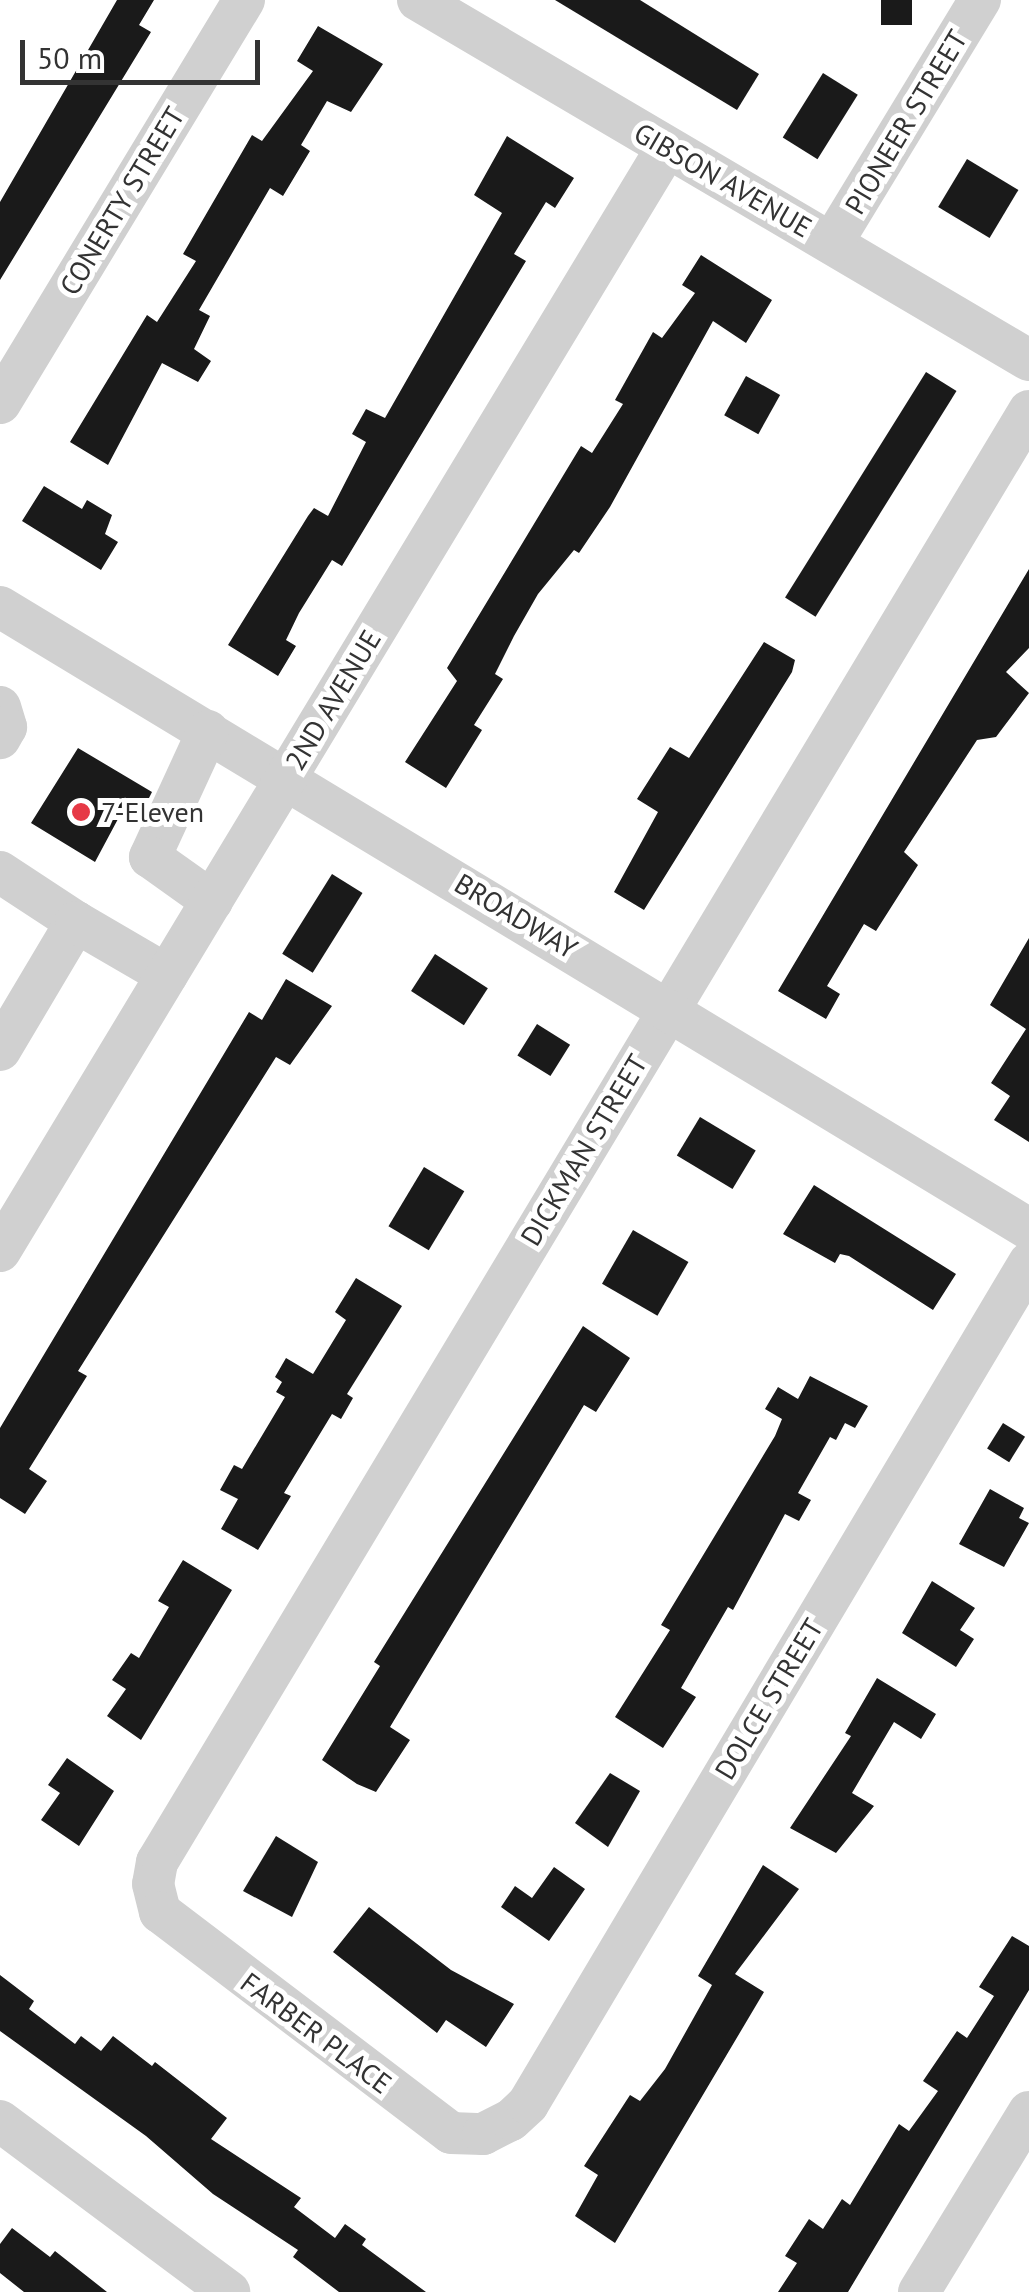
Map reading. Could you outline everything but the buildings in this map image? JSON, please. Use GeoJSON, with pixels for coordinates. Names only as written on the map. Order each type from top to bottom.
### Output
{"type":"FeatureCollection","features":[{"type":"Feature","properties":{"kind":"street","name":"CONERTY STREET"},"geometry":{"type":"LineString","coordinates":[[0,403],[244,0]]}},
{"type":"Feature","properties":{"kind":"street","name":"GIBSON AVENUE"},"geometry":{"type":"LineString","coordinates":[[418,0],[1029,360]]}},
{"type":"Feature","properties":{"kind":"street","name":"PIONEER STREET"},"geometry":{"type":"LineString","coordinates":[[832,243],[980,0]]}},
{"type":"Feature","properties":{"kind":"street","name":"2ND AVENUE"},"geometry":{"type":"LineString","coordinates":[[0,1250],[666,149]]}},
{"type":"Feature","properties":{"kind":"street","name":"DICKMAN STREET"},"geometry":{"type":"LineString","coordinates":[[154,1893],[157,1862],[1029,411]]}},
{"type":"Feature","properties":{"kind":"street","name":"BROADWAY"},"geometry":{"type":"LineString","coordinates":[[0,607],[1029,1229]]}},
{"type":"Feature","properties":{"kind":"street"},"geometry":{"type":"LineString","coordinates":[[0,706],[6,726],[0,738]]}},
{"type":"Feature","properties":{"kind":"street"},"geometry":{"type":"LineString","coordinates":[[208,732],[150,857],[212,900]]}},
{"type":"Feature","properties":{"kind":"street"},"geometry":{"type":"LineString","coordinates":[[0,872],[167,975]]}},
{"type":"Feature","properties":{"kind":"street"},"geometry":{"type":"LineString","coordinates":[[0,1050],[76,922]]}},
{"type":"Feature","properties":{"kind":"street","name":"DOLCE STREET"},"geometry":{"type":"LineString","coordinates":[[498,2126],[528,2104],[1029,1263]]}},
{"type":"Feature","properties":{"kind":"street","name":"FARBER PLACE"},"geometry":{"type":"LineString","coordinates":[[154,1893],[176,1929],[451,2133],[483,2134],[498,2126]]}},
{"type":"Feature","properties":{"kind":"street"},"geometry":{"type":"LineString","coordinates":[[919,2292],[1029,2112]]}},
{"type":"Feature","properties":{"kind":"street"},"geometry":{"type":"LineString","coordinates":[[0,2121],[229,2292]]}},
{"type":"Feature","properties":{"kind":"place","name":"7-Eleven"},"geometry":{"type":"Point","coordinates":[81,812]}}]}
